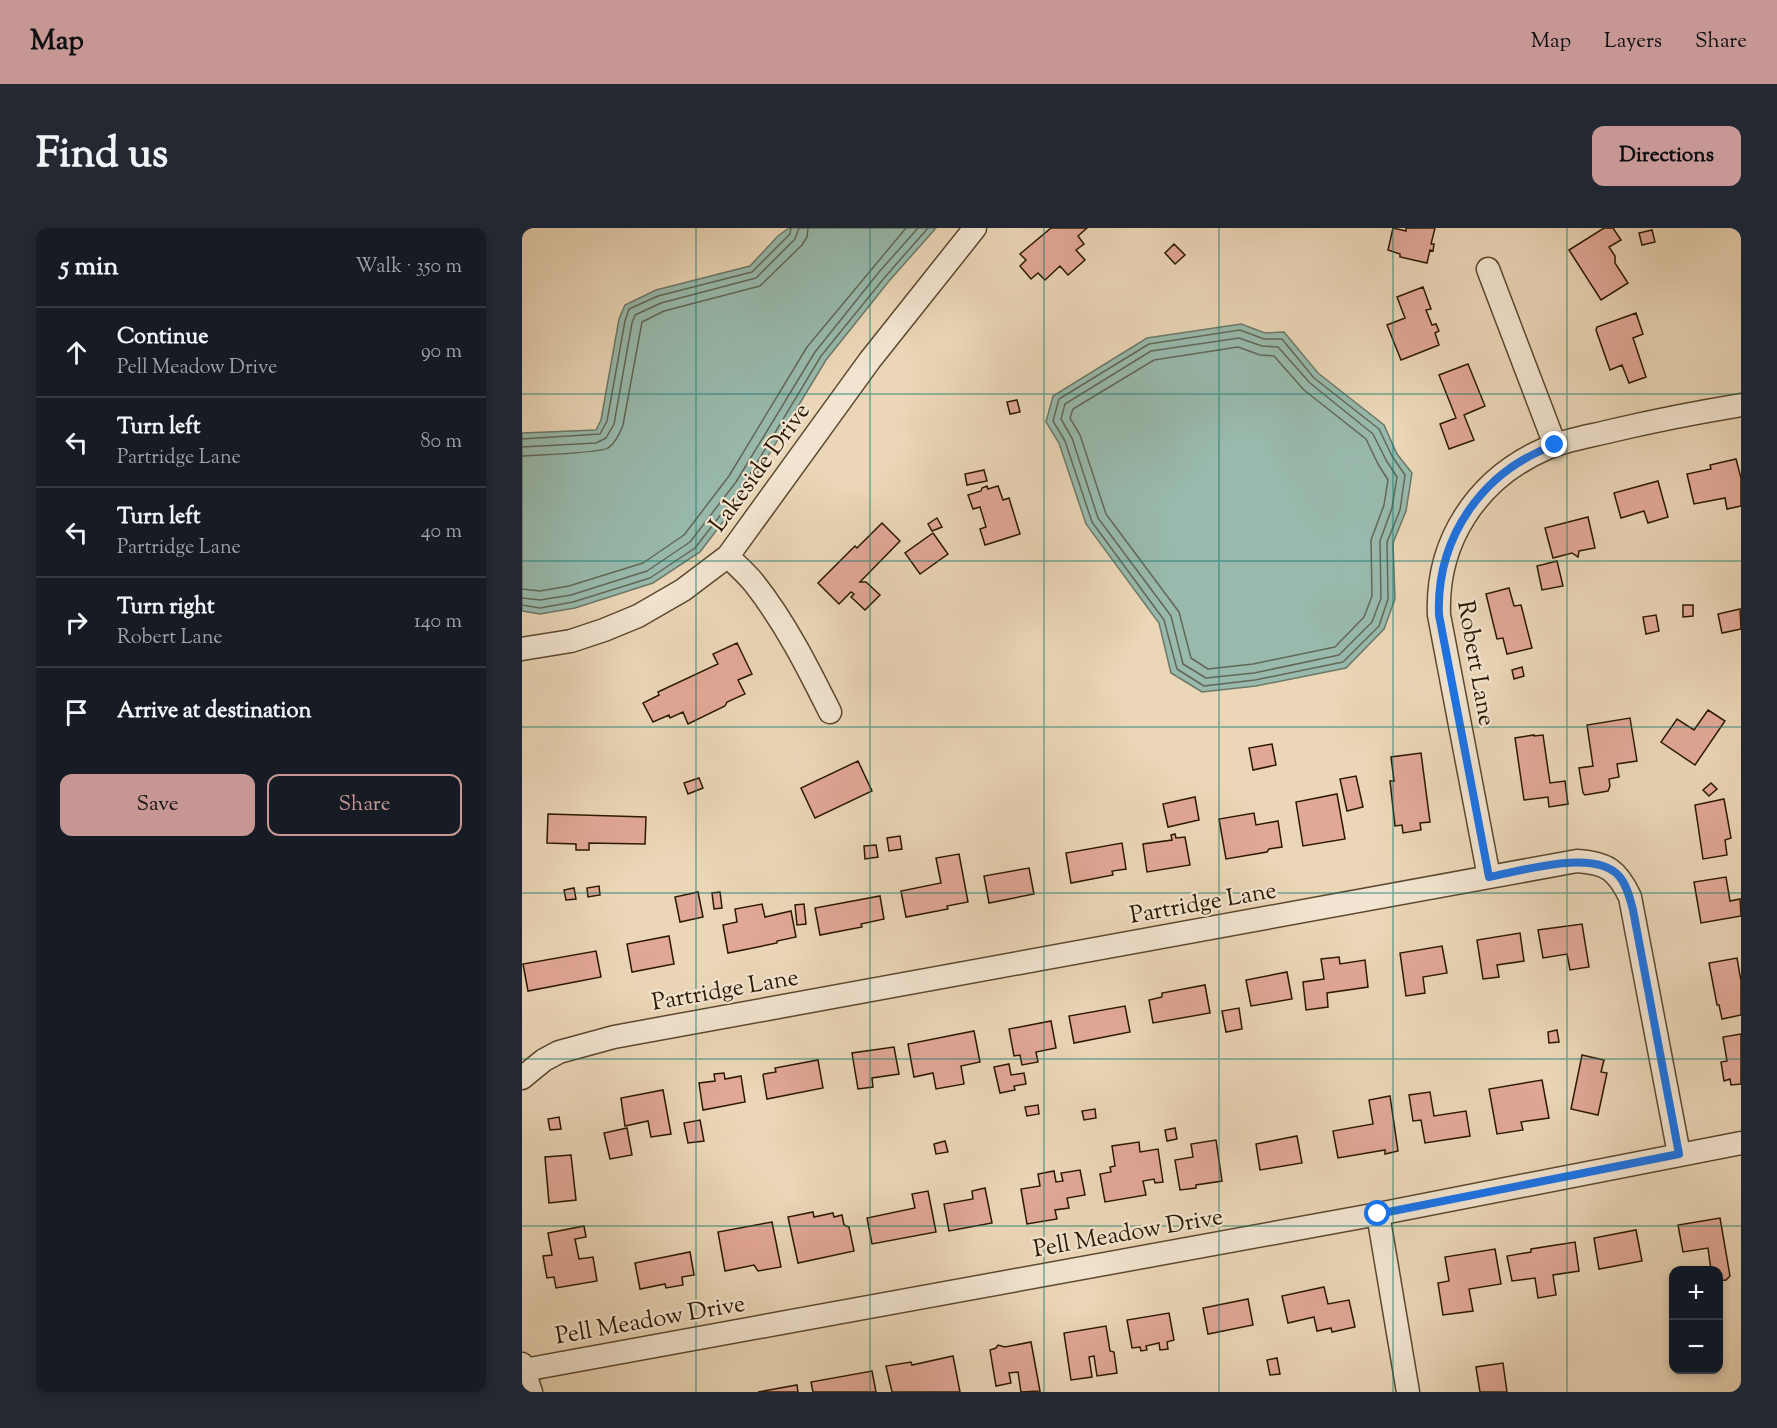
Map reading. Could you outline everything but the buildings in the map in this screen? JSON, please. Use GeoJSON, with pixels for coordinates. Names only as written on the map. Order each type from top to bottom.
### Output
{"type":"FeatureCollection","features":[{"type":"Feature","properties":{"kind":"street","name":"Lakeside Drive"},"geometry":{"type":"LineString","coordinates":[[522,649],[571,641],[638,616],[683,590],[728,556],[870,360],[975,228]]}},
{"type":"Feature","properties":{"kind":"street"},"geometry":{"type":"LineString","coordinates":[[1488,269],[1555,445]]}},
{"type":"Feature","properties":{"kind":"street","name":"Robert Lane"},"geometry":{"type":"LineString","coordinates":[[1489,877],[1439,615],[1438,593],[1441,574],[1455,534],[1469,508],[1488,486],[1513,466],[1535,453],[1555,445],[1674,416],[1741,405]]}},
{"type":"Feature","properties":{"kind":"street"},"geometry":{"type":"LineString","coordinates":[[728,556],[754,582],[781,622],[809,669],[830,712]]}},
{"type":"Feature","properties":{"kind":"street","name":"Partridge Lane"},"geometry":{"type":"LineString","coordinates":[[522,1078],[544,1060],[559,1052],[614,1037],[1577,861],[1600,864],[1611,869],[1619,877],[1630,897],[1679,1154]]}},
{"type":"Feature","properties":{"kind":"street","name":"Pell Meadow Drive"},"geometry":{"type":"LineString","coordinates":[[523,1367],[1378,1214],[1741,1143]]}},
{"type":"Feature","properties":{"kind":"street"},"geometry":{"type":"LineString","coordinates":[[1378,1214],[1408,1392]]}},
{"type":"Feature","properties":{"kind":"street"},"geometry":{"type":"LineString","coordinates":[[523,1367],[531,1392]]}},
{"type":"Feature","properties":{"kind":"water"},"geometry":{"type":"Polygon","coordinates":[[[789,228],[936,228],[889,281],[826,360],[748,489],[700,552],[653,583],[575,608],[540,614],[522,611],[522,433],[596,430],[601,420],[619,319],[625,305],[656,290],[750,266],[778,236],[789,228]]]}},
{"type":"Feature","properties":{"kind":"water"},"geometry":{"type":"Polygon","coordinates":[[[1241,324],[1265,333],[1284,332],[1318,373],[1384,425],[1397,454],[1412,473],[1406,511],[1393,543],[1395,599],[1384,629],[1346,668],[1256,686],[1202,692],[1171,673],[1159,623],[1086,524],[1059,443],[1046,422],[1053,396],[1147,338],[1241,324]]]}},
{"type":"Feature","properties":{"kind":"route"},"geometry":{"type":"LineString","coordinates":[[1378,1214],[1679,1154],[1633,910],[1630,897],[1619,877],[1611,869],[1600,864],[1577,861],[1489,877],[1439,615],[1438,593],[1441,574],[1455,534],[1469,508],[1488,486],[1513,466],[1555,445]]}}]}
